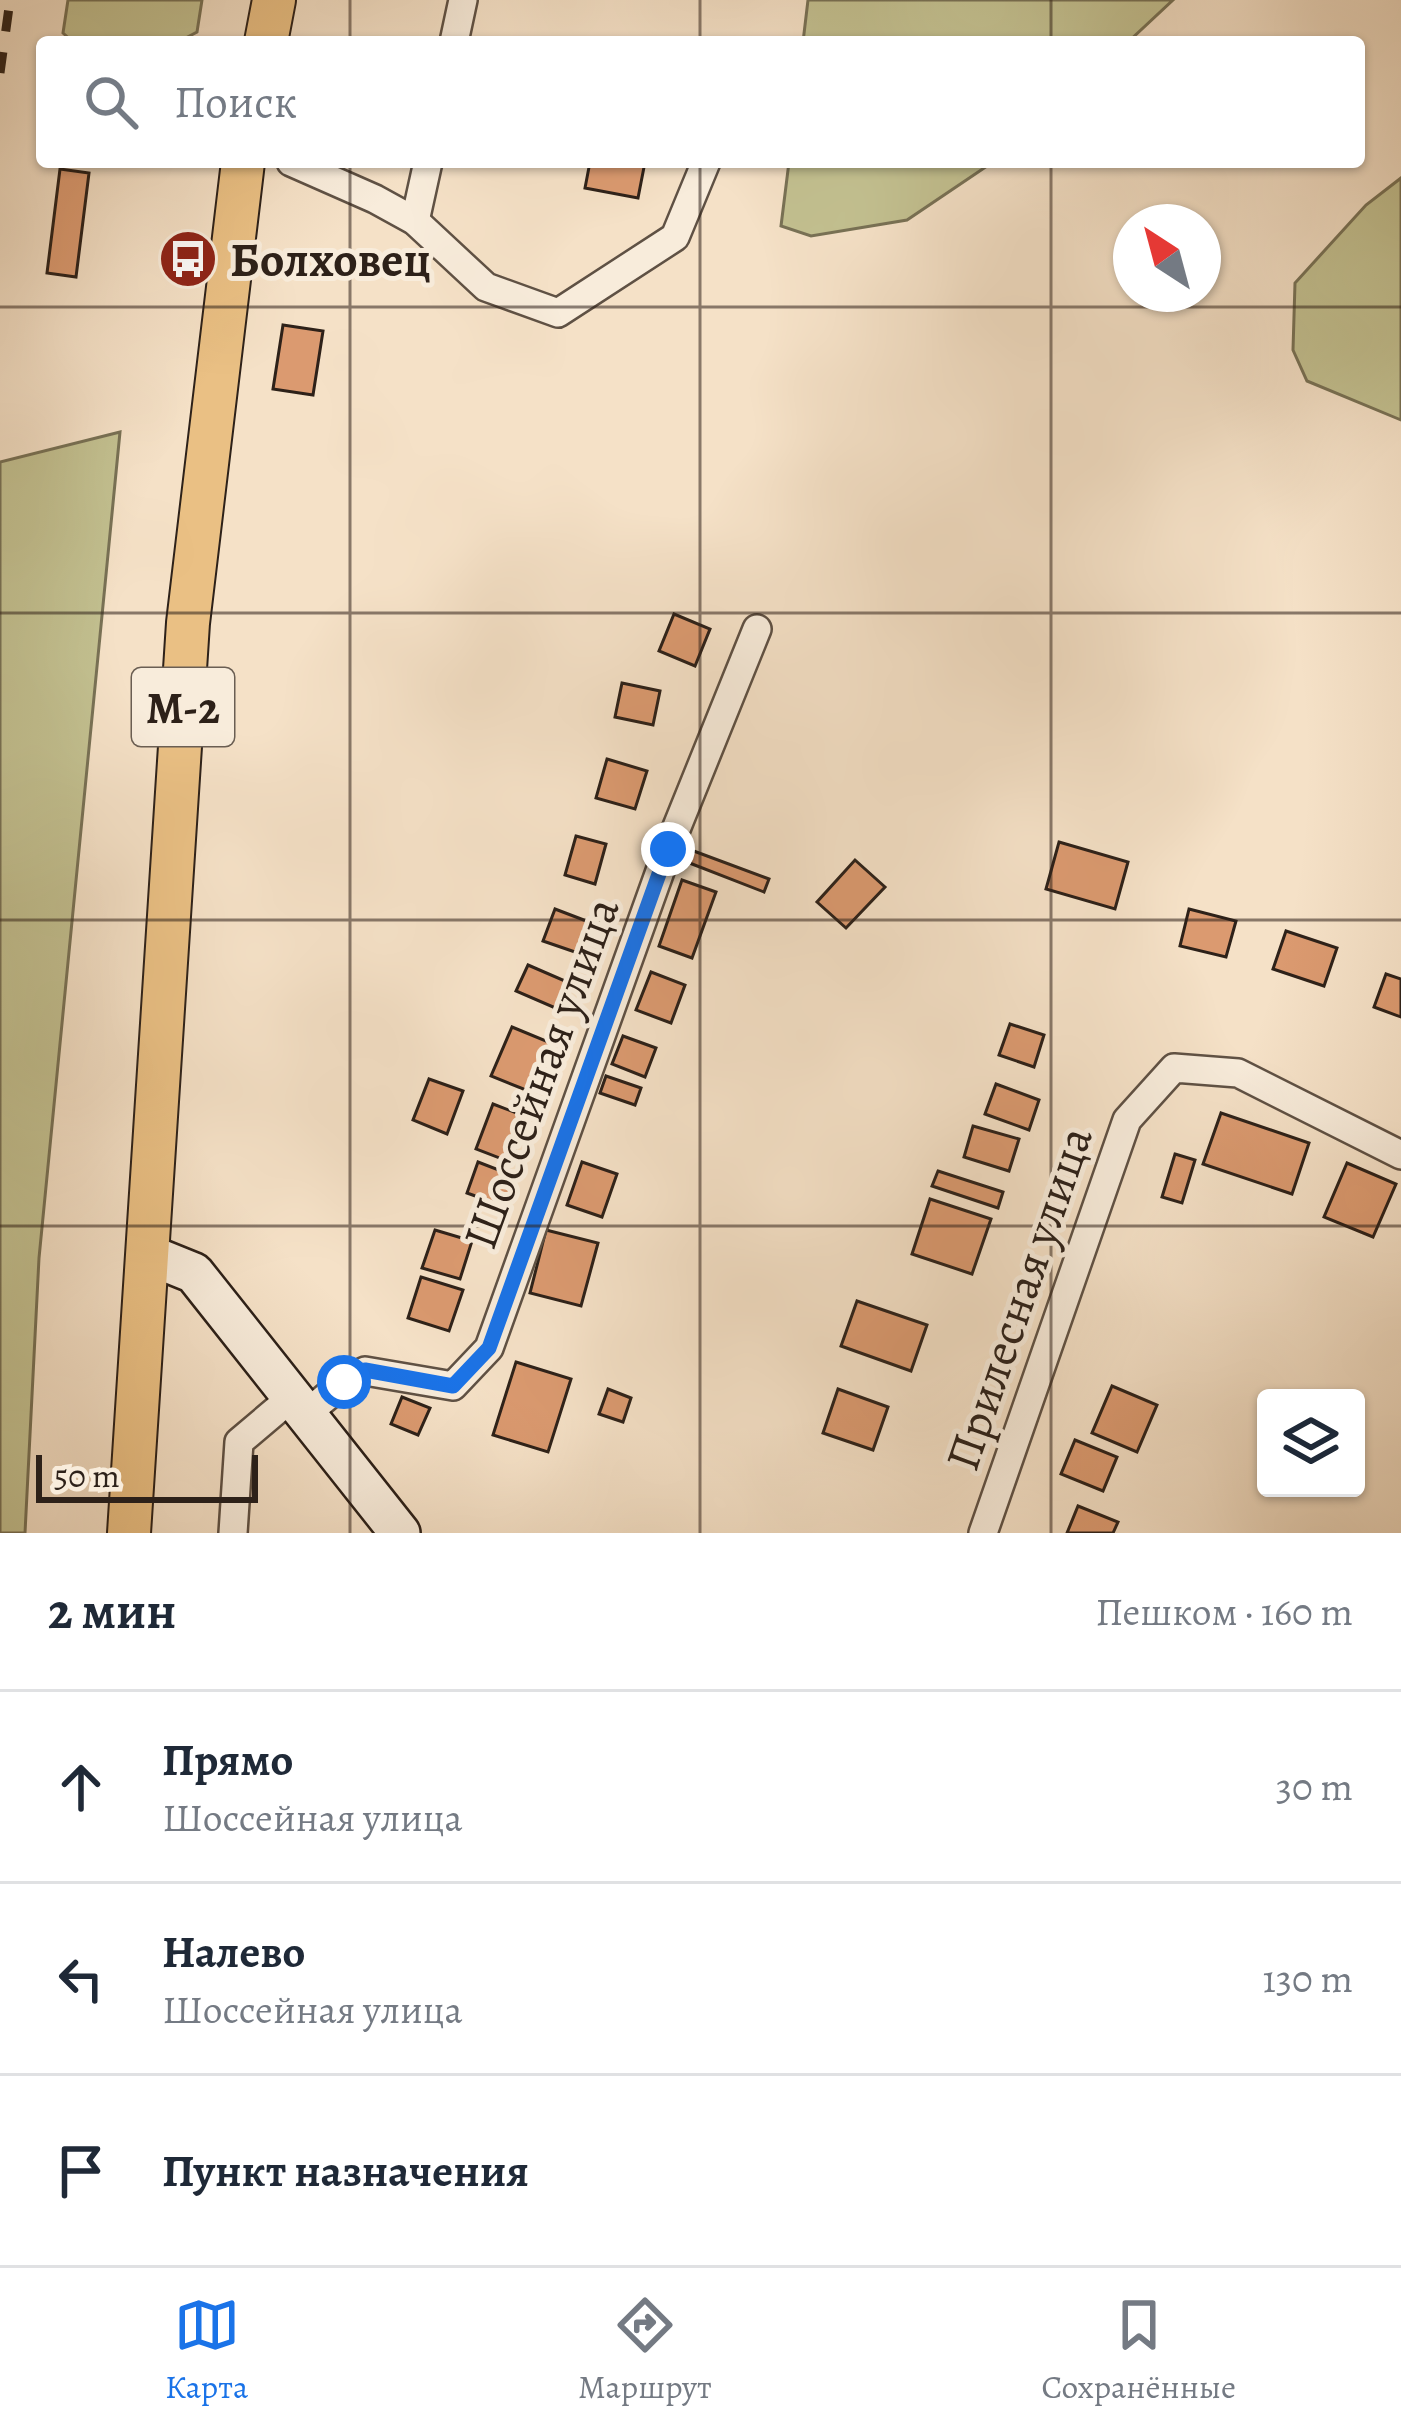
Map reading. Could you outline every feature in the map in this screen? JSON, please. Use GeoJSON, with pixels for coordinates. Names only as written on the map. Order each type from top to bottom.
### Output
{"type":"FeatureCollection","features":[{"type":"Feature","properties":{"kind":"main road"},"geometry":{"type":"LineString","coordinates":[[267,36],[274,0]]}},
{"type":"Feature","properties":{"kind":"main road","name":"М-2"},"geometry":{"type":"LineString","coordinates":[[129,1533],[188,623],[241,168]]}},
{"type":"Feature","properties":{"kind":"street"},"geometry":{"type":"LineString","coordinates":[[455,36],[463,0]]}},
{"type":"Feature","properties":{"kind":"street"},"geometry":{"type":"LineString","coordinates":[[305,168],[416,221],[486,287],[558,313],[675,237],[704,168]]}},
{"type":"Feature","properties":{"kind":"street"},"geometry":{"type":"LineString","coordinates":[[416,221],[427,168]]}},
{"type":"Feature","properties":{"kind":"street","name":"Шоссейная улица"},"geometry":{"type":"LineString","coordinates":[[298,1406],[365,1370],[453,1386],[489,1348],[668,849],[757,628]]}},
{"type":"Feature","properties":{"kind":"street","name":"Прилесная улица"},"geometry":{"type":"LineString","coordinates":[[983,1533],[1127,1120],[1174,1068],[1238,1073],[1401,1155]]}},
{"type":"Feature","properties":{"kind":"street"},"geometry":{"type":"LineString","coordinates":[[147,1255],[194,1273],[400,1533]]}},
{"type":"Feature","properties":{"kind":"street"},"geometry":{"type":"LineString","coordinates":[[232,1533],[239,1442],[298,1406]]}},
{"type":"Feature","properties":{"kind":"shaded area"},"geometry":{"type":"Polygon","coordinates":[[[68,0],[202,0],[197,32],[189,36],[63,33],[68,0]]]}},
{"type":"Feature","properties":{"kind":"shaded area"},"geometry":{"type":"Polygon","coordinates":[[[808,0],[1173,0],[1134,36],[804,36],[808,0]]]}},
{"type":"Feature","properties":{"kind":"shaded area"},"geometry":{"type":"Polygon","coordinates":[[[788,168],[984,168],[907,220],[811,236],[781,226],[788,168]]]}},
{"type":"Feature","properties":{"kind":"shaded area"},"geometry":{"type":"Polygon","coordinates":[[[1401,178],[1401,420],[1307,381],[1293,350],[1295,283],[1366,205],[1401,178]]]}},
{"type":"Feature","properties":{"kind":"shaded area"},"geometry":{"type":"Polygon","coordinates":[[[120,432],[39,1258],[25,1533],[0,1533],[0,462],[120,432]]]}},
{"type":"Feature","properties":{"kind":"building"},"geometry":{"type":"Polygon","coordinates":[[[589,168],[644,168],[638,198],[585,188],[589,168]]]}},
{"type":"Feature","properties":{"kind":"building"},"geometry":{"type":"Polygon","coordinates":[[[60,169],[89,173],[76,277],[47,273],[60,169]]]}},
{"type":"Feature","properties":{"kind":"building"},"geometry":{"type":"Polygon","coordinates":[[[283,325],[323,331],[313,395],[273,389],[283,325]]]}},
{"type":"Feature","properties":{"kind":"building"},"geometry":{"type":"Polygon","coordinates":[[[674,614],[710,629],[695,666],[659,651],[674,614]]]}},
{"type":"Feature","properties":{"kind":"building"},"geometry":{"type":"Polygon","coordinates":[[[622,683],[660,691],[653,725],[615,717],[622,683]]]}},
{"type":"Feature","properties":{"kind":"building"},"geometry":{"type":"Polygon","coordinates":[[[607,759],[647,771],[635,809],[596,798],[607,759]]]}},
{"type":"Feature","properties":{"kind":"building"},"geometry":{"type":"Polygon","coordinates":[[[576,836],[606,844],[595,884],[565,875],[576,836]]]}},
{"type":"Feature","properties":{"kind":"building"},"geometry":{"type":"Polygon","coordinates":[[[1059,842],[1128,862],[1115,909],[1046,889],[1059,842]]]}},
{"type":"Feature","properties":{"kind":"building"},"geometry":{"type":"Polygon","coordinates":[[[691,850],[769,879],[764,892],[687,862],[691,850]]]}},
{"type":"Feature","properties":{"kind":"building"},"geometry":{"type":"Polygon","coordinates":[[[855,860],[885,887],[846,928],[817,902],[855,860]]]}},
{"type":"Feature","properties":{"kind":"building"},"geometry":{"type":"Polygon","coordinates":[[[682,880],[716,892],[692,958],[659,946],[682,880]]]}},
{"type":"Feature","properties":{"kind":"building"},"geometry":{"type":"Polygon","coordinates":[[[555,909],[589,922],[578,953],[543,941],[555,909]]]}},
{"type":"Feature","properties":{"kind":"building"},"geometry":{"type":"Polygon","coordinates":[[[1189,909],[1236,921],[1226,957],[1180,946],[1189,909]]]}},
{"type":"Feature","properties":{"kind":"building"},"geometry":{"type":"Polygon","coordinates":[[[1286,931],[1337,948],[1324,986],[1273,969],[1286,931]]]}},
{"type":"Feature","properties":{"kind":"building"},"geometry":{"type":"Polygon","coordinates":[[[528,965],[572,984],[560,1010],[516,991],[528,965]]]}},
{"type":"Feature","properties":{"kind":"building"},"geometry":{"type":"Polygon","coordinates":[[[651,972],[685,985],[671,1023],[636,1010],[651,972]]]}},
{"type":"Feature","properties":{"kind":"building"},"geometry":{"type":"Polygon","coordinates":[[[1386,974],[1401,979],[1401,1017],[1374,1007],[1386,974]]]}},
{"type":"Feature","properties":{"kind":"building"},"geometry":{"type":"Polygon","coordinates":[[[1010,1024],[1044,1035],[1034,1067],[999,1055],[1010,1024]]]}},
{"type":"Feature","properties":{"kind":"building"},"geometry":{"type":"Polygon","coordinates":[[[512,1027],[551,1043],[531,1092],[491,1076],[512,1027]]]}},
{"type":"Feature","properties":{"kind":"building"},"geometry":{"type":"Polygon","coordinates":[[[623,1036],[656,1048],[645,1077],[612,1064],[623,1036]]]}},
{"type":"Feature","properties":{"kind":"building"},"geometry":{"type":"Polygon","coordinates":[[[606,1076],[641,1088],[635,1105],[600,1093],[606,1076]]]}},
{"type":"Feature","properties":{"kind":"building"},"geometry":{"type":"Polygon","coordinates":[[[429,1079],[463,1091],[447,1134],[413,1120],[429,1079]]]}},
{"type":"Feature","properties":{"kind":"building"},"geometry":{"type":"Polygon","coordinates":[[[996,1084],[1039,1100],[1029,1130],[985,1114],[996,1084]]]}},
{"type":"Feature","properties":{"kind":"building"},"geometry":{"type":"Polygon","coordinates":[[[493,1104],[527,1117],[510,1162],[476,1149],[493,1104]]]}},
{"type":"Feature","properties":{"kind":"building"},"geometry":{"type":"Polygon","coordinates":[[[1221,1113],[1309,1143],[1292,1194],[1203,1164],[1221,1113]]]}},
{"type":"Feature","properties":{"kind":"building"},"geometry":{"type":"Polygon","coordinates":[[[973,1126],[1019,1139],[1009,1171],[964,1157],[973,1126]]]}},
{"type":"Feature","properties":{"kind":"building"},"geometry":{"type":"Polygon","coordinates":[[[1175,1154],[1195,1160],[1182,1203],[1162,1197],[1175,1154]]]}},
{"type":"Feature","properties":{"kind":"building"},"geometry":{"type":"Polygon","coordinates":[[[478,1162],[517,1177],[506,1207],[467,1193],[478,1162]]]}},
{"type":"Feature","properties":{"kind":"building"},"geometry":{"type":"Polygon","coordinates":[[[582,1162],[617,1174],[602,1217],[567,1205],[582,1162]]]}},
{"type":"Feature","properties":{"kind":"building"},"geometry":{"type":"Polygon","coordinates":[[[1347,1163],[1396,1184],[1373,1237],[1324,1217],[1347,1163]]]}},
{"type":"Feature","properties":{"kind":"building"},"geometry":{"type":"Polygon","coordinates":[[[938,1171],[1003,1192],[998,1208],[932,1186],[938,1171]]]}},
{"type":"Feature","properties":{"kind":"building"},"geometry":{"type":"Polygon","coordinates":[[[930,1199],[991,1219],[972,1274],[912,1254],[930,1199]]]}},
{"type":"Feature","properties":{"kind":"building"},"geometry":{"type":"Polygon","coordinates":[[[435,1230],[472,1241],[460,1279],[422,1268],[435,1230]]]}},
{"type":"Feature","properties":{"kind":"building"},"geometry":{"type":"Polygon","coordinates":[[[546,1230],[598,1243],[581,1306],[530,1293],[546,1230]]]}},
{"type":"Feature","properties":{"kind":"building"},"geometry":{"type":"Polygon","coordinates":[[[421,1277],[463,1290],[449,1331],[408,1318],[421,1277]]]}},
{"type":"Feature","properties":{"kind":"building"},"geometry":{"type":"Polygon","coordinates":[[[857,1301],[927,1325],[911,1371],[841,1346],[857,1301]]]}},
{"type":"Feature","properties":{"kind":"building"},"geometry":{"type":"Polygon","coordinates":[[[516,1362],[571,1379],[548,1452],[493,1435],[516,1362]]]}},
{"type":"Feature","properties":{"kind":"building"},"geometry":{"type":"Polygon","coordinates":[[[1112,1386],[1157,1405],[1137,1452],[1092,1433],[1112,1386]]]}},
{"type":"Feature","properties":{"kind":"building"},"geometry":{"type":"Polygon","coordinates":[[[608,1389],[631,1398],[623,1422],[599,1414],[608,1389]]]}},
{"type":"Feature","properties":{"kind":"building"},"geometry":{"type":"Polygon","coordinates":[[[838,1389],[888,1407],[873,1450],[823,1433],[838,1389]]]}},
{"type":"Feature","properties":{"kind":"building"},"geometry":{"type":"Polygon","coordinates":[[[402,1397],[430,1408],[418,1435],[391,1424],[402,1397]]]}},
{"type":"Feature","properties":{"kind":"building"},"geometry":{"type":"Polygon","coordinates":[[[1075,1440],[1117,1457],[1103,1491],[1061,1474],[1075,1440]]]}},
{"type":"Feature","properties":{"kind":"building"},"geometry":{"type":"Polygon","coordinates":[[[1078,1506],[1118,1522],[1113,1533],[1067,1533],[1078,1506]]]}},
{"type":"Feature","properties":{"kind":"railway"},"geometry":{"type":"LineString","coordinates":[[0,73],[10,0]]}},
{"type":"Feature","properties":{"kind":"place","name":"Болховец"},"geometry":{"type":"Point","coordinates":[188,259]}},
{"type":"Feature","properties":{"kind":"route"},"geometry":{"type":"LineString","coordinates":[[344,1382],[365,1370],[453,1386],[489,1348],[668,849]]}}]}
